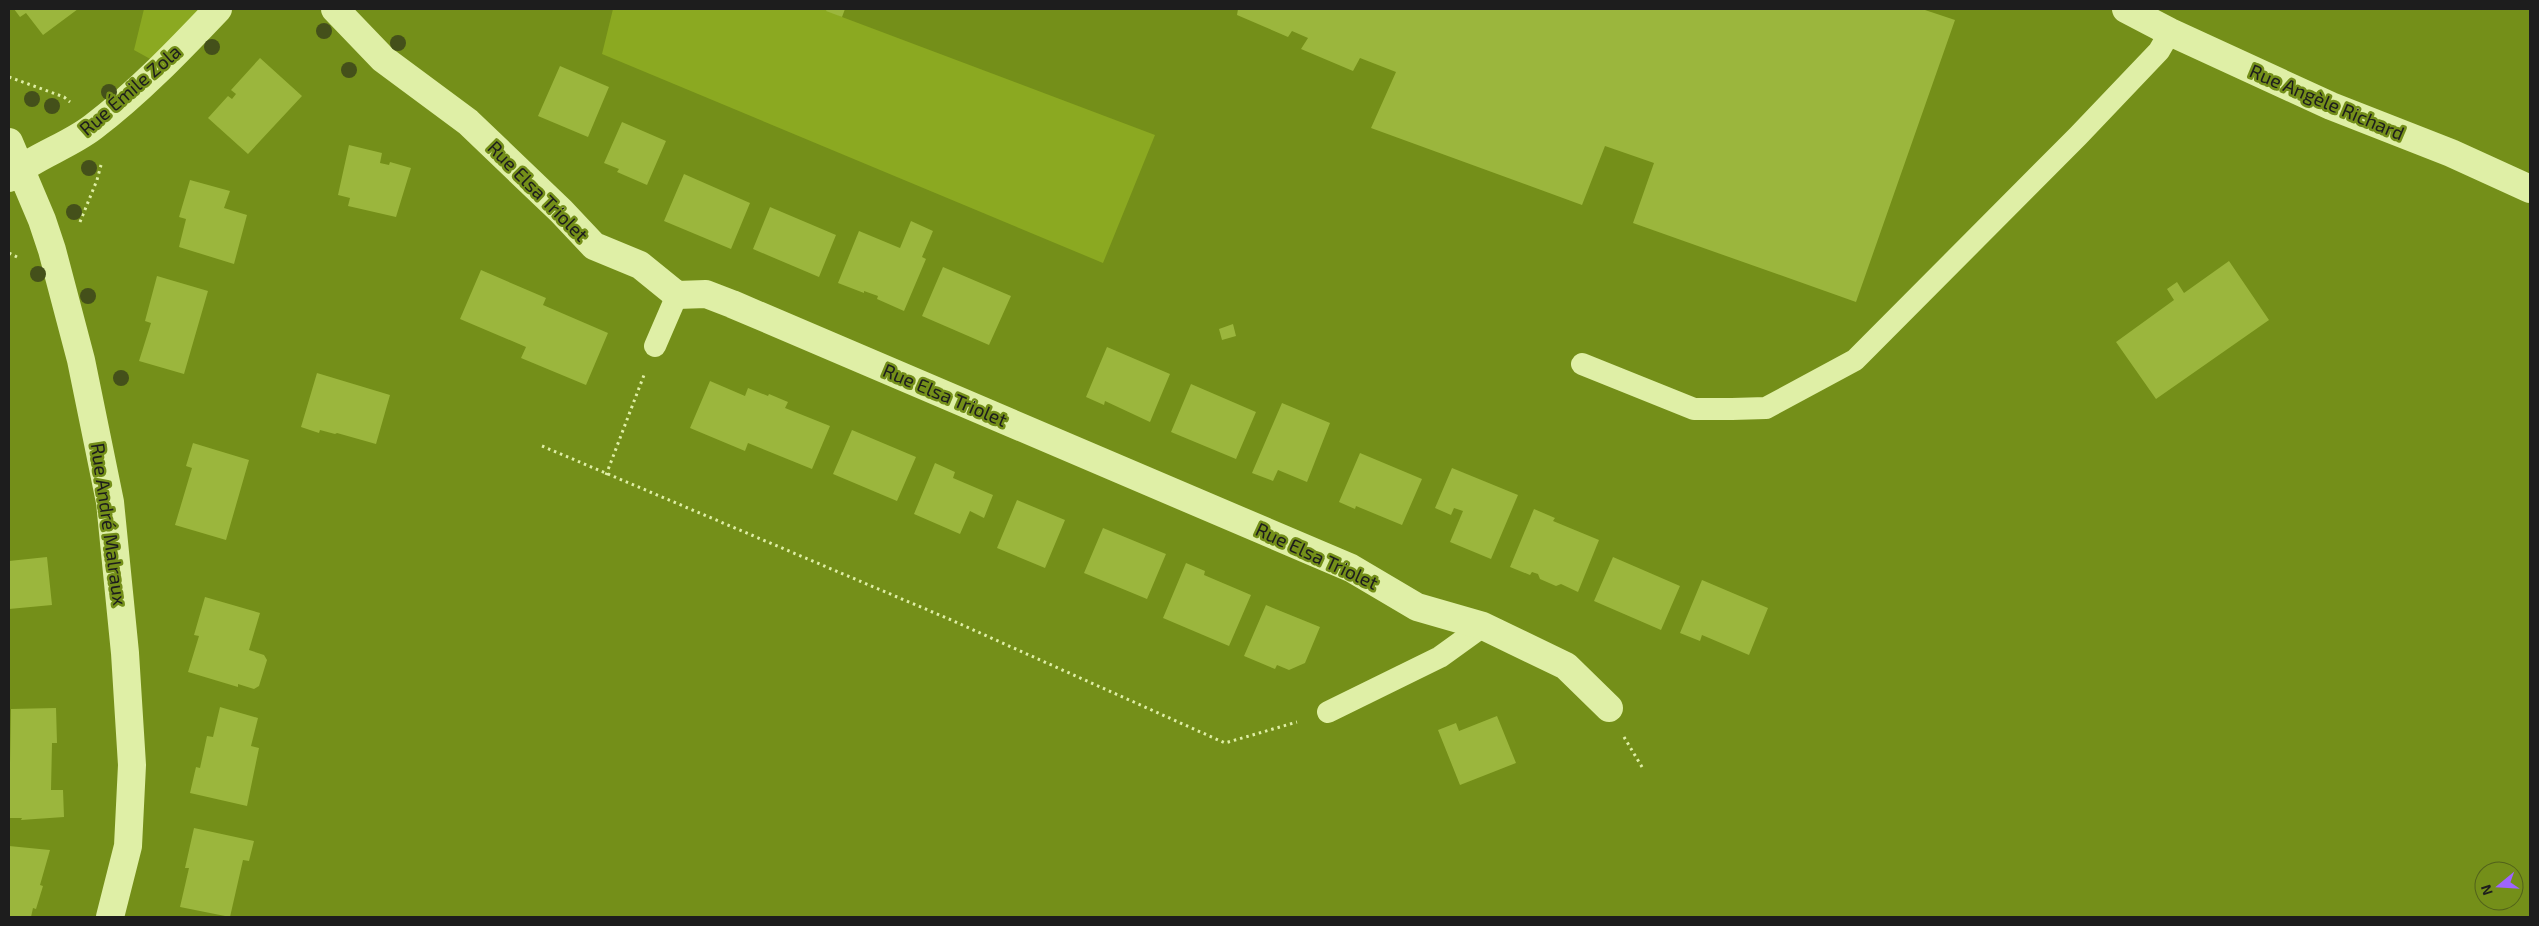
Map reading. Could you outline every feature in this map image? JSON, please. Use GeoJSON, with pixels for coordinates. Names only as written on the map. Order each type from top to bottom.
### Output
{"type":"FeatureCollection","features":[{"type":"Feature","properties":{"kind":"street","name":"Rue Émile Zola"},"geometry":{"type":"LineString","coordinates":[[14,173],[92,128],[163,66],[218,9]]}},
{"type":"Feature","properties":{"kind":"street","name":"Rue Elsa Triolet"},"geometry":{"type":"LineString","coordinates":[[335,9],[383,59],[468,122],[561,211],[594,246],[640,265],[677,295],[706,294],[732,304],[1352,568],[1417,607],[1484,626],[1566,666],[1609,708]]}},
{"type":"Feature","properties":{"kind":"street","name":"Rue Angèle Richard"},"geometry":{"type":"LineString","coordinates":[[2126,9],[2170,32],[2330,106],[2452,153],[2530,188]]}},
{"type":"Feature","properties":{"kind":"street","name":"Rue André Malraux"},"geometry":{"type":"LineString","coordinates":[[9,142],[14,173],[42,220],[54,259],[81,360],[110,502],[125,653],[132,765],[128,846],[110,917]]}},
{"type":"Feature","properties":{"kind":"lane"},"geometry":{"type":"LineString","coordinates":[[1582,364],[1694,409],[1732,409],[1766,408],[1855,360],[2078,136],[2159,51],[2170,32]]}},
{"type":"Feature","properties":{"kind":"lane"},"geometry":{"type":"LineString","coordinates":[[655,346],[677,295]]}},
{"type":"Feature","properties":{"kind":"lane"},"geometry":{"type":"LineString","coordinates":[[1328,712],[1440,657],[1484,626]]}},
{"type":"Feature","properties":{"kind":"path"},"geometry":{"type":"LineString","coordinates":[[9,77],[64,97],[80,110],[92,128]]}},
{"type":"Feature","properties":{"kind":"path"},"geometry":{"type":"LineString","coordinates":[[606,474],[655,346]]}},
{"type":"Feature","properties":{"kind":"path"},"geometry":{"type":"LineString","coordinates":[[542,446],[958,623],[1225,743],[1328,712]]}},
{"type":"Feature","properties":{"kind":"green space"},"geometry":{"type":"Polygon","coordinates":[[[144,9],[218,9],[163,66],[134,50],[144,9]]]}},
{"type":"Feature","properties":{"kind":"green space"},"geometry":{"type":"Polygon","coordinates":[[[613,9],[826,9],[842,17],[1155,135],[1103,263],[602,54],[613,9]]]}},
{"type":"Feature","properties":{"kind":"building"},"geometry":{"type":"Polygon","coordinates":[[[14,9],[78,9],[43,35],[26,13],[20,17],[14,9]]]}},
{"type":"Feature","properties":{"kind":"building"},"geometry":{"type":"Polygon","coordinates":[[[827,9],[845,9],[842,17],[826,11],[827,9]]]}},
{"type":"Feature","properties":{"kind":"building"},"geometry":{"type":"Polygon","coordinates":[[[1238,9],[1922,9],[1955,20],[1856,302],[1633,223],[1654,163],[1605,146],[1582,205],[1371,128],[1396,72],[1360,58],[1353,71],[1301,49],[1308,38],[1292,31],[1288,37],[1237,15],[1238,9]]]}},
{"type":"Feature","properties":{"kind":"building"},"geometry":{"type":"Polygon","coordinates":[[[260,58],[302,96],[248,154],[208,118],[228,96],[232,99],[236,94],[231,90],[260,58]]]}},
{"type":"Feature","properties":{"kind":"building"},"geometry":{"type":"Polygon","coordinates":[[[560,66],[609,87],[588,137],[538,116],[560,66]]]}},
{"type":"Feature","properties":{"kind":"building"},"geometry":{"type":"Polygon","coordinates":[[[622,122],[666,141],[647,185],[617,172],[619,169],[604,163],[622,122]]]}},
{"type":"Feature","properties":{"kind":"building"},"geometry":{"type":"Polygon","coordinates":[[[349,145],[382,153],[380,163],[389,165],[390,162],[411,168],[396,217],[348,206],[350,198],[338,195],[349,145]]]}},
{"type":"Feature","properties":{"kind":"building"},"geometry":{"type":"Polygon","coordinates":[[[684,174],[750,203],[731,249],[664,221],[684,174]]]}},
{"type":"Feature","properties":{"kind":"building"},"geometry":{"type":"Polygon","coordinates":[[[190,180],[230,191],[224,208],[247,215],[234,264],[179,247],[186,219],[179,217],[190,180]]]}},
{"type":"Feature","properties":{"kind":"building"},"geometry":{"type":"Polygon","coordinates":[[[770,207],[836,235],[819,277],[753,249],[770,207]]]}},
{"type":"Feature","properties":{"kind":"building"},"geometry":{"type":"Polygon","coordinates":[[[911,221],[933,231],[922,257],[926,259],[904,311],[877,299],[878,296],[838,283],[859,231],[900,248],[911,221]]]}},
{"type":"Feature","properties":{"kind":"building"},"geometry":{"type":"Polygon","coordinates":[[[2229,261],[2269,320],[2156,399],[2116,342],[2174,300],[2167,289],[2177,282],[2184,293],[2229,261]]]}},
{"type":"Feature","properties":{"kind":"building"},"geometry":{"type":"Polygon","coordinates":[[[943,267],[1011,296],[989,345],[922,316],[943,267]]]}},
{"type":"Feature","properties":{"kind":"building"},"geometry":{"type":"Polygon","coordinates":[[[481,270],[546,298],[543,305],[608,333],[586,385],[521,358],[526,347],[460,319],[481,270]]]}},
{"type":"Feature","properties":{"kind":"building"},"geometry":{"type":"Polygon","coordinates":[[[157,276],[208,291],[184,374],[139,361],[151,323],[145,321],[157,276]]]}},
{"type":"Feature","properties":{"kind":"building"},"geometry":{"type":"Polygon","coordinates":[[[1233,324],[1236,336],[1222,340],[1219,329],[1233,324]]]}},
{"type":"Feature","properties":{"kind":"building"},"geometry":{"type":"Polygon","coordinates":[[[1107,347],[1170,374],[1150,422],[1105,401],[1104,405],[1086,397],[1107,347]]]}},
{"type":"Feature","properties":{"kind":"building"},"geometry":{"type":"Polygon","coordinates":[[[317,373],[390,395],[376,444],[337,433],[320,430],[319,433],[301,427],[317,373]]]}},
{"type":"Feature","properties":{"kind":"building"},"geometry":{"type":"Polygon","coordinates":[[[710,381],[745,396],[748,388],[768,396],[769,394],[788,402],[785,408],[830,426],[812,469],[748,443],[745,451],[690,428],[710,381]]]}},
{"type":"Feature","properties":{"kind":"building"},"geometry":{"type":"Polygon","coordinates":[[[1191,384],[1256,412],[1236,459],[1171,432],[1191,384]]]}},
{"type":"Feature","properties":{"kind":"building"},"geometry":{"type":"Polygon","coordinates":[[[1282,403],[1330,423],[1307,482],[1278,470],[1273,481],[1252,473],[1282,403]]]}},
{"type":"Feature","properties":{"kind":"building"},"geometry":{"type":"Polygon","coordinates":[[[852,430],[916,457],[897,501],[833,474],[852,430]]]}},
{"type":"Feature","properties":{"kind":"building"},"geometry":{"type":"Polygon","coordinates":[[[193,443],[249,460],[226,540],[175,525],[192,468],[186,466],[193,443]]]}},
{"type":"Feature","properties":{"kind":"building"},"geometry":{"type":"Polygon","coordinates":[[[1360,453],[1422,479],[1402,525],[1356,506],[1355,509],[1339,502],[1360,453]]]}},
{"type":"Feature","properties":{"kind":"building"},"geometry":{"type":"Polygon","coordinates":[[[935,463],[955,472],[953,478],[993,495],[984,518],[970,511],[960,534],[914,514],[935,463]]]}},
{"type":"Feature","properties":{"kind":"building"},"geometry":{"type":"Polygon","coordinates":[[[1452,468],[1518,495],[1491,559],[1450,542],[1463,511],[1454,508],[1451,515],[1435,508],[1452,468]]]}},
{"type":"Feature","properties":{"kind":"building"},"geometry":{"type":"Polygon","coordinates":[[[1017,500],[1065,520],[1045,568],[997,548],[1017,500]]]}},
{"type":"Feature","properties":{"kind":"building"},"geometry":{"type":"Polygon","coordinates":[[[1534,509],[1555,518],[1553,521],[1599,540],[1578,592],[1561,584],[1556,586],[1540,579],[1538,574],[1532,572],[1530,575],[1510,567],[1534,509]]]}},
{"type":"Feature","properties":{"kind":"building"},"geometry":{"type":"Polygon","coordinates":[[[1103,528],[1166,554],[1147,599],[1084,573],[1103,528]]]}},
{"type":"Feature","properties":{"kind":"building"},"geometry":{"type":"Polygon","coordinates":[[[47,557],[52,605],[9,609],[9,561],[47,557]]]}},
{"type":"Feature","properties":{"kind":"building"},"geometry":{"type":"Polygon","coordinates":[[[1613,557],[1680,586],[1661,630],[1594,601],[1613,557]]]}},
{"type":"Feature","properties":{"kind":"building"},"geometry":{"type":"Polygon","coordinates":[[[1186,563],[1205,571],[1204,575],[1251,595],[1229,646],[1163,618],[1186,563]]]}},
{"type":"Feature","properties":{"kind":"building"},"geometry":{"type":"Polygon","coordinates":[[[1702,580],[1768,608],[1749,655],[1702,635],[1700,641],[1680,633],[1702,580]]]}},
{"type":"Feature","properties":{"kind":"building"},"geometry":{"type":"Polygon","coordinates":[[[205,597],[260,613],[249,650],[264,655],[267,660],[259,686],[254,689],[238,684],[238,687],[188,672],[199,636],[194,635],[205,597]]]}},
{"type":"Feature","properties":{"kind":"building"},"geometry":{"type":"Polygon","coordinates":[[[1266,605],[1320,627],[1305,663],[1289,670],[1277,665],[1275,669],[1244,656],[1266,605]]]}},
{"type":"Feature","properties":{"kind":"building"},"geometry":{"type":"Polygon","coordinates":[[[220,707],[258,718],[251,746],[259,748],[247,806],[190,793],[196,767],[200,768],[207,736],[213,737],[220,707]]]}},
{"type":"Feature","properties":{"kind":"building"},"geometry":{"type":"Polygon","coordinates":[[[56,708],[57,743],[52,743],[51,790],[63,790],[64,817],[21,820],[22,818],[9,818],[11,709],[56,708]]]}},
{"type":"Feature","properties":{"kind":"building"},"geometry":{"type":"Polygon","coordinates":[[[1497,716],[1516,763],[1460,785],[1438,730],[1456,723],[1459,731],[1497,716]]]}},
{"type":"Feature","properties":{"kind":"building"},"geometry":{"type":"Polygon","coordinates":[[[194,828],[254,841],[249,861],[243,860],[230,917],[180,907],[189,868],[185,868],[194,828]]]}},
{"type":"Feature","properties":{"kind":"building"},"geometry":{"type":"Polygon","coordinates":[[[9,846],[50,850],[40,885],[43,886],[36,909],[33,908],[31,917],[9,917],[9,846]]]}}]}
